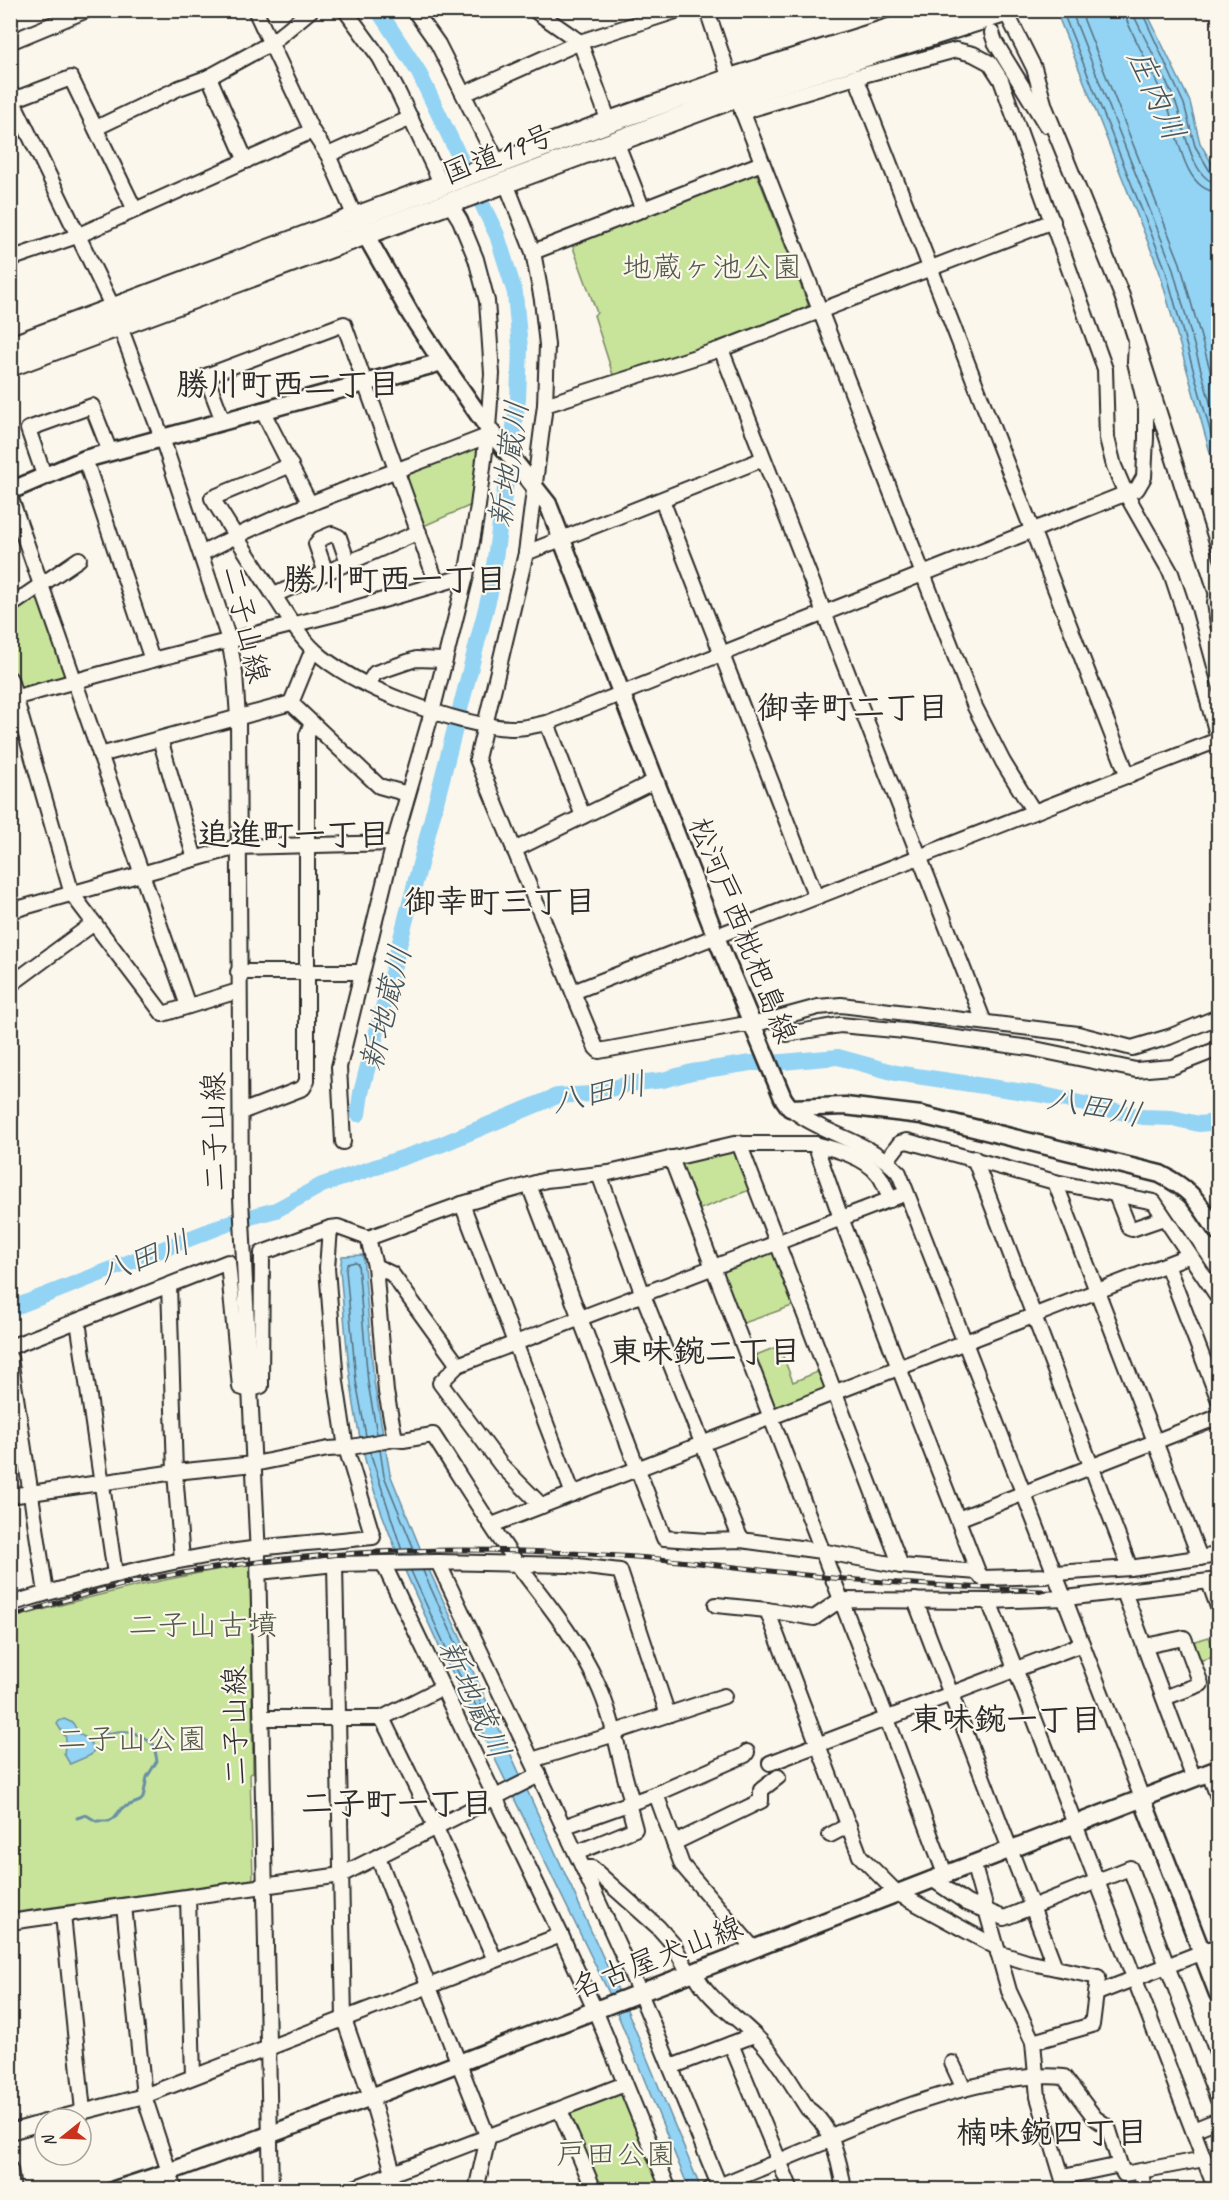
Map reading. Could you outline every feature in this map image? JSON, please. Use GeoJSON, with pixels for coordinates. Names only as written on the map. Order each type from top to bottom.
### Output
{"type":"FeatureCollection","features":[{"type":"Feature","properties":{"kind":"highway","name":"国道19号"},"geometry":{"type":"LineString","coordinates":[[10,366],[502,185],[736,96],[950,10]]}},
{"type":"Feature","properties":{"kind":"highway","name":"国道19号"},"geometry":{"type":"LineString","coordinates":[[10,347],[609,122],[736,96],[1009,11]]}},
{"type":"Feature","properties":{"kind":"main road","name":"松河戸西枇杷島線"},"geometry":{"type":"LineString","coordinates":[[355,218],[411,315],[490,434],[548,504],[716,937],[753,1030],[786,1103]]}},
{"type":"Feature","properties":{"kind":"main road"},"geometry":{"type":"LineString","coordinates":[[10,493],[44,475],[85,459],[442,362]]}},
{"type":"Feature","properties":{"kind":"main road"},"geometry":{"type":"LineString","coordinates":[[786,1103],[845,1106],[921,1115],[1160,1174],[1180,1184],[1192,1194],[1218,1233]]}},
{"type":"Feature","properties":{"kind":"main road","name":"名古屋犬山線"},"geometry":{"type":"LineString","coordinates":[[114,2190],[170,2172],[459,2064],[1207,1774]]}},
{"type":"Feature","properties":{"kind":"main road"},"geometry":{"type":"LineString","coordinates":[[1142,1798],[1218,1994]]}},
{"type":"Feature","properties":{"kind":"street"},"geometry":{"type":"LineString","coordinates":[[10,42],[87,10]]}},
{"type":"Feature","properties":{"kind":"street"},"geometry":{"type":"LineString","coordinates":[[255,10],[312,131],[328,156],[355,218]]}},
{"type":"Feature","properties":{"kind":"street"},"geometry":{"type":"LineString","coordinates":[[96,128],[179,88],[209,77],[271,43],[311,10]]}},
{"type":"Feature","properties":{"kind":"street"},"geometry":{"type":"LineString","coordinates":[[345,10],[380,58],[445,183]]}},
{"type":"Feature","properties":{"kind":"street"},"geometry":{"type":"LineString","coordinates":[[414,10],[438,44],[464,94],[495,164]]}},
{"type":"Feature","properties":{"kind":"street"},"geometry":{"type":"LineString","coordinates":[[534,10],[580,42],[609,122]]}},
{"type":"Feature","properties":{"kind":"street"},"geometry":{"type":"LineString","coordinates":[[630,10],[636,24]]}},
{"type":"Feature","properties":{"kind":"street"},"geometry":{"type":"LineString","coordinates":[[464,94],[580,42],[679,10]]}},
{"type":"Feature","properties":{"kind":"street"},"geometry":{"type":"LineString","coordinates":[[707,10],[736,96],[975,707],[1003,762],[1034,812]]}},
{"type":"Feature","properties":{"kind":"street"},"geometry":{"type":"LineString","coordinates":[[1009,11],[1034,68],[1045,107],[1122,296],[1218,596],[1215,602],[1218,625]]}},
{"type":"Feature","properties":{"kind":"street"},"geometry":{"type":"LineString","coordinates":[[992,33],[1038,113],[1056,135]]}},
{"type":"Feature","properties":{"kind":"street"},"geometry":{"type":"LineString","coordinates":[[573,992],[1218,739],[1182,606],[1170,573],[1126,494],[1114,466],[1107,438],[1105,369],[1001,80],[990,63],[974,54],[956,50],[856,77],[736,96]]}},
{"type":"Feature","properties":{"kind":"street"},"geometry":{"type":"LineString","coordinates":[[209,77],[246,161]]}},
{"type":"Feature","properties":{"kind":"street"},"geometry":{"type":"LineString","coordinates":[[856,77],[1128,776]]}},
{"type":"Feature","properties":{"kind":"street"},"geometry":{"type":"LineString","coordinates":[[12,98],[71,78],[135,210]]}},
{"type":"Feature","properties":{"kind":"street","name":"二子山線"},"geometry":{"type":"LineString","coordinates":[[12,98],[120,326],[162,438],[201,554],[229,640],[235,673],[241,1201],[259,1572],[271,2190]]}},
{"type":"Feature","properties":{"kind":"street"},"geometry":{"type":"LineString","coordinates":[[328,156],[411,118]]}},
{"type":"Feature","properties":{"kind":"street"},"geometry":{"type":"LineString","coordinates":[[10,259],[77,236],[312,131]]}},
{"type":"Feature","properties":{"kind":"street"},"geometry":{"type":"LineString","coordinates":[[616,141],[643,210]]}},
{"type":"Feature","properties":{"kind":"street"},"geometry":{"type":"LineString","coordinates":[[533,252],[762,163]]}},
{"type":"Feature","properties":{"kind":"street"},"geometry":{"type":"LineString","coordinates":[[502,185],[533,252],[547,345],[545,405],[533,484],[526,553],[477,759],[596,1048],[599,1051],[741,1025],[753,1030],[818,1007],[841,1005],[1078,1034],[1132,1048],[1169,1037],[1218,1017]]}},
{"type":"Feature","properties":{"kind":"street"},"geometry":{"type":"LineString","coordinates":[[343,1142],[339,1067],[394,843],[432,712],[466,576],[490,434],[492,374],[487,301],[476,259],[453,203]]}},
{"type":"Feature","properties":{"kind":"street"},"geometry":{"type":"LineString","coordinates":[[545,405],[721,349],[1053,221]]}},
{"type":"Feature","properties":{"kind":"street"},"geometry":{"type":"LineString","coordinates":[[223,421],[206,376],[344,324],[437,584]]}},
{"type":"Feature","properties":{"kind":"street"},"geometry":{"type":"LineString","coordinates":[[291,465],[212,498],[292,624],[313,649],[346,674],[432,712],[486,726],[512,729],[547,723],[1137,489],[1144,477],[1146,409],[1135,362],[1136,340]]}},
{"type":"Feature","properties":{"kind":"street"},"geometry":{"type":"LineString","coordinates":[[721,349],[984,1022]]}},
{"type":"Feature","properties":{"kind":"street"},"geometry":{"type":"LineString","coordinates":[[44,475],[28,429],[92,406],[110,452]]}},
{"type":"Feature","properties":{"kind":"street"},"geometry":{"type":"LineString","coordinates":[[262,410],[310,504]]}},
{"type":"Feature","properties":{"kind":"street"},"geometry":{"type":"LineString","coordinates":[[201,554],[235,536],[310,504],[490,434]]}},
{"type":"Feature","properties":{"kind":"street"},"geometry":{"type":"LineString","coordinates":[[85,459],[152,660]]}},
{"type":"Feature","properties":{"kind":"street"},"geometry":{"type":"LineString","coordinates":[[526,553],[764,459]]}},
{"type":"Feature","properties":{"kind":"street"},"geometry":{"type":"LineString","coordinates":[[10,493],[188,1006]]}},
{"type":"Feature","properties":{"kind":"street"},"geometry":{"type":"LineString","coordinates":[[662,500],[816,897]]}},
{"type":"Feature","properties":{"kind":"street"},"geometry":{"type":"LineString","coordinates":[[274,595],[419,532]]}},
{"type":"Feature","properties":{"kind":"street"},"geometry":{"type":"LineString","coordinates":[[326,573],[316,544],[320,539],[332,534],[339,537],[348,563]]}},
{"type":"Feature","properties":{"kind":"street"},"geometry":{"type":"LineString","coordinates":[[10,606],[79,559]]}},
{"type":"Feature","properties":{"kind":"street"},"geometry":{"type":"LineString","coordinates":[[13,699],[152,660],[335,614],[466,576]]}},
{"type":"Feature","properties":{"kind":"street"},"geometry":{"type":"LineString","coordinates":[[291,703],[313,649]]}},
{"type":"Feature","properties":{"kind":"street"},"geometry":{"type":"LineString","coordinates":[[368,684],[375,673],[405,663],[416,660],[445,660]]}},
{"type":"Feature","properties":{"kind":"street"},"geometry":{"type":"LineString","coordinates":[[10,679],[13,699],[72,894],[163,1014],[238,991]]}},
{"type":"Feature","properties":{"kind":"street"},"geometry":{"type":"LineString","coordinates":[[100,755],[291,703]]}},
{"type":"Feature","properties":{"kind":"street"},"geometry":{"type":"LineString","coordinates":[[291,703],[379,786],[408,794]]}},
{"type":"Feature","properties":{"kind":"street"},"geometry":{"type":"LineString","coordinates":[[241,1112],[303,1089],[307,1081],[307,735],[312,723]]}},
{"type":"Feature","properties":{"kind":"street"},"geometry":{"type":"LineString","coordinates":[[547,723],[583,816]]}},
{"type":"Feature","properties":{"kind":"street"},"geometry":{"type":"LineString","coordinates":[[160,739],[195,859]]}},
{"type":"Feature","properties":{"kind":"street"},"geometry":{"type":"LineString","coordinates":[[514,850],[655,781]]}},
{"type":"Feature","properties":{"kind":"street"},"geometry":{"type":"LineString","coordinates":[[10,911],[237,848],[394,843]]}},
{"type":"Feature","properties":{"kind":"street"},"geometry":{"type":"LineString","coordinates":[[10,985],[94,923]]}},
{"type":"Feature","properties":{"kind":"street"},"geometry":{"type":"LineString","coordinates":[[238,972],[362,972]]}},
{"type":"Feature","properties":{"kind":"street"},"geometry":{"type":"LineString","coordinates":[[787,1034],[840,1024],[1030,1047],[1136,1070],[1172,1067],[1218,1049]]}},
{"type":"Feature","properties":{"kind":"street"},"geometry":{"type":"LineString","coordinates":[[786,1103],[806,1121],[868,1148],[887,1160],[899,1173],[1142,1798]]}},
{"type":"Feature","properties":{"kind":"street"},"geometry":{"type":"LineString","coordinates":[[887,1160],[900,1143],[907,1141],[1055,1182],[1154,1202],[1188,1256],[1218,1297]]}},
{"type":"Feature","properties":{"kind":"street"},"geometry":{"type":"LineString","coordinates":[[740,1143],[834,1394],[902,1566]]}},
{"type":"Feature","properties":{"kind":"street"},"geometry":{"type":"LineString","coordinates":[[10,1347],[228,1262],[240,1386],[249,1390],[261,1386],[262,1253],[330,1228],[338,1227],[368,1238],[462,1204],[546,1180],[600,1174],[708,1148],[740,1143],[814,1144],[865,1163],[877,1172],[890,1200]]}},
{"type":"Feature","properties":{"kind":"street"},"geometry":{"type":"LineString","coordinates":[[814,1144],[899,1369],[982,1578],[1046,1576],[1056,1573],[1130,1568],[1218,1555]]}},
{"type":"Feature","properties":{"kind":"street"},"geometry":{"type":"LineString","coordinates":[[670,1158],[887,1719],[938,1877],[967,1903],[1004,1918],[1130,1868],[1218,2100]]}},
{"type":"Feature","properties":{"kind":"street"},"geometry":{"type":"LineString","coordinates":[[974,1158],[1130,1568]]}},
{"type":"Feature","properties":{"kind":"street"},"geometry":{"type":"LineString","coordinates":[[600,1174],[643,1295],[741,1540]]}},
{"type":"Feature","properties":{"kind":"street"},"geometry":{"type":"LineString","coordinates":[[1055,1182],[1200,1558]]}},
{"type":"Feature","properties":{"kind":"street"},"geometry":{"type":"LineString","coordinates":[[529,1185],[664,1538],[707,1541],[741,1540],[821,1551],[902,1566],[978,1572]]}},
{"type":"Feature","properties":{"kind":"street"},"geometry":{"type":"LineString","coordinates":[[542,1506],[501,1465],[440,1383],[458,1365],[908,1193]]}},
{"type":"Feature","properties":{"kind":"street"},"geometry":{"type":"LineString","coordinates":[[1116,1195],[1129,1228],[1164,1218]]}},
{"type":"Feature","properties":{"kind":"street"},"geometry":{"type":"LineString","coordinates":[[462,1204],[573,1494]]}},
{"type":"Feature","properties":{"kind":"street"},"geometry":{"type":"LineString","coordinates":[[10,1604],[115,1574],[182,1560],[258,1548],[373,1538],[349,1448],[336,1382],[327,1268],[330,1228]]}},
{"type":"Feature","properties":{"kind":"street"},"geometry":{"type":"LineString","coordinates":[[368,1238],[375,1266],[386,1392],[393,1439]]}},
{"type":"Feature","properties":{"kind":"street"},"geometry":{"type":"LineString","coordinates":[[492,1525],[1188,1256]]}},
{"type":"Feature","properties":{"kind":"street"},"geometry":{"type":"LineString","coordinates":[[1167,1265],[1218,1398]]}},
{"type":"Feature","properties":{"kind":"street"},"geometry":{"type":"LineString","coordinates":[[375,1266],[392,1274],[458,1365]]}},
{"type":"Feature","properties":{"kind":"street"},"geometry":{"type":"LineString","coordinates":[[169,1285],[175,1472],[182,1560]]}},
{"type":"Feature","properties":{"kind":"street"},"geometry":{"type":"LineString","coordinates":[[78,1321],[115,1574]]}},
{"type":"Feature","properties":{"kind":"street"},"geometry":{"type":"LineString","coordinates":[[10,1358],[46,1593]]}},
{"type":"Feature","properties":{"kind":"street"},"geometry":{"type":"LineString","coordinates":[[958,1519],[1218,1418]]}},
{"type":"Feature","properties":{"kind":"street"},"geometry":{"type":"LineString","coordinates":[[10,1496],[175,1472],[254,1464],[328,1449],[433,1435],[517,1563],[569,1631],[597,1683],[615,1733],[635,1829],[576,1853]]}},
{"type":"Feature","properties":{"kind":"street"},"geometry":{"type":"LineString","coordinates":[[438,1562],[532,1760],[536,1777],[583,1868],[671,2067],[716,2188],[825,2142],[829,2137],[878,2116],[964,2089],[1035,2075],[1064,2077],[1095,2118],[1108,2127],[1124,2174],[1204,2159]]}},
{"type":"Feature","properties":{"kind":"street"},"geometry":{"type":"LineString","coordinates":[[259,1572],[335,1564],[438,1562],[569,1565],[620,1571],[668,1715]]}},
{"type":"Feature","properties":{"kind":"street"},"geometry":{"type":"LineString","coordinates":[[383,1563],[498,1797],[597,2009],[669,2190]]}},
{"type":"Feature","properties":{"kind":"street"},"geometry":{"type":"LineString","coordinates":[[335,1564],[344,2019],[371,2097],[393,2172],[388,2190]]}},
{"type":"Feature","properties":{"kind":"street"},"geometry":{"type":"LineString","coordinates":[[716,1605],[814,1618],[840,1600],[1066,1598],[1214,1581],[1218,1607]]}},
{"type":"Feature","properties":{"kind":"street"},"geometry":{"type":"LineString","coordinates":[[1124,1593],[1164,1698],[1218,1797]]}},
{"type":"Feature","properties":{"kind":"street"},"geometry":{"type":"LineString","coordinates":[[915,1600],[1055,1967]]}},
{"type":"Feature","properties":{"kind":"street"},"geometry":{"type":"LineString","coordinates":[[989,1600],[1216,2190]]}},
{"type":"Feature","properties":{"kind":"street"},"geometry":{"type":"LineString","coordinates":[[767,1610],[860,1856],[897,1893],[997,1950],[1098,1977],[1092,2025],[1033,2042]]}},
{"type":"Feature","properties":{"kind":"street"},"geometry":{"type":"LineString","coordinates":[[1145,1646],[1184,1638],[1201,1684],[1164,1698]]}},
{"type":"Feature","properties":{"kind":"street"},"geometry":{"type":"LineString","coordinates":[[770,1763],[1082,1644]]}},
{"type":"Feature","properties":{"kind":"street"},"geometry":{"type":"LineString","coordinates":[[262,1718],[382,1718],[443,1687]]}},
{"type":"Feature","properties":{"kind":"street"},"geometry":{"type":"LineString","coordinates":[[532,1760],[724,1696]]}},
{"type":"Feature","properties":{"kind":"street"},"geometry":{"type":"LineString","coordinates":[[382,1718],[436,1828],[495,1960]]}},
{"type":"Feature","properties":{"kind":"street"},"geometry":{"type":"LineString","coordinates":[[563,1827],[656,1794],[745,1755],[747,1752]]}},
{"type":"Feature","properties":{"kind":"street"},"geometry":{"type":"LineString","coordinates":[[10,1923],[341,1875],[536,1777]]}},
{"type":"Feature","properties":{"kind":"street"},"geometry":{"type":"LineString","coordinates":[[674,1843],[760,1802],[761,1790],[778,1777]]}},
{"type":"Feature","properties":{"kind":"street"},"geometry":{"type":"LineString","coordinates":[[656,1794],[682,1865],[754,1949]]}},
{"type":"Feature","properties":{"kind":"street"},"geometry":{"type":"LineString","coordinates":[[830,1835],[849,1826]]}},
{"type":"Feature","properties":{"kind":"street"},"geometry":{"type":"LineString","coordinates":[[378,1857],[488,2138],[476,2190]]}},
{"type":"Feature","properties":{"kind":"street"},"geometry":{"type":"LineString","coordinates":[[973,1863],[1009,1991],[1033,2042],[1035,2075],[1042,2116],[1064,2183],[1120,2165]]}},
{"type":"Feature","properties":{"kind":"street"},"geometry":{"type":"LineString","coordinates":[[583,1868],[592,1868],[658,1927],[673,1944],[699,1983],[775,2058],[829,2137],[842,2168],[844,2190]]}},
{"type":"Feature","properties":{"kind":"street"},"geometry":{"type":"LineString","coordinates":[[188,1897],[193,2076]]}},
{"type":"Feature","properties":{"kind":"street"},"geometry":{"type":"LineString","coordinates":[[124,1906],[144,2096],[175,2190]]}},
{"type":"Feature","properties":{"kind":"street"},"geometry":{"type":"LineString","coordinates":[[63,1915],[83,2107]]}},
{"type":"Feature","properties":{"kind":"street"},"geometry":{"type":"LineString","coordinates":[[93,2109],[144,2096],[561,1935]]}},
{"type":"Feature","properties":{"kind":"street"},"geometry":{"type":"LineString","coordinates":[[1097,1994],[1218,1946]]}},
{"type":"Feature","properties":{"kind":"street"},"geometry":{"type":"LineString","coordinates":[[671,2067],[754,2035]]}},
{"type":"Feature","properties":{"kind":"street"},"geometry":{"type":"LineString","coordinates":[[731,2044],[791,2190]]}},
{"type":"Feature","properties":{"kind":"street"},"geometry":{"type":"LineString","coordinates":[[952,2063],[964,2089]]}},
{"type":"Feature","properties":{"kind":"street"},"geometry":{"type":"LineString","coordinates":[[349,2190],[625,2084]]}},
{"type":"Feature","properties":{"kind":"street"},"geometry":{"type":"LineString","coordinates":[[560,2110],[594,2190]]}},
{"type":"Feature","properties":{"kind":"street"},"geometry":{"type":"LineString","coordinates":[[1193,2130],[1218,2120]]}},
{"type":"Feature","properties":{"kind":"street"},"geometry":{"type":"LineString","coordinates":[[10,2132],[33,2125]]}},
{"type":"Feature","properties":{"kind":"street"},"geometry":{"type":"LineString","coordinates":[[10,2169],[13,2190]]}},
{"type":"Feature","properties":{"kind":"street"},"geometry":{"type":"LineString","coordinates":[[1141,2172],[1144,2190]]}},
{"type":"Feature","properties":{"kind":"green space","name":"地蔵ヶ池公園"},"geometry":{"type":"Polygon","coordinates":[[[756,172],[808,304],[804,311],[718,345],[614,378],[594,315],[597,313],[571,242],[756,172]]]}},
{"type":"Feature","properties":{"kind":"green space"},"geometry":{"type":"Polygon","coordinates":[[[480,443],[476,503],[426,525],[422,524],[405,475],[407,472],[480,443]]]}},
{"type":"Feature","properties":{"kind":"green space"},"geometry":{"type":"Polygon","coordinates":[[[36,595],[40,596],[66,673],[65,677],[21,690],[18,687],[11,662],[10,611],[36,595]]]}},
{"type":"Feature","properties":{"kind":"green space"},"geometry":{"type":"Polygon","coordinates":[[[737,1150],[752,1189],[695,1211],[678,1164],[680,1160],[737,1150]]]}},
{"type":"Feature","properties":{"kind":"green space"},"geometry":{"type":"Polygon","coordinates":[[[774,1248],[795,1305],[741,1324],[719,1270],[774,1248]]]}},
{"type":"Feature","properties":{"kind":"green space"},"geometry":{"type":"Polygon","coordinates":[[[779,1346],[793,1382],[822,1370],[827,1392],[774,1412],[751,1357],[779,1346]]]}},
{"type":"Feature","properties":{"kind":"green space","name":"二子山公園"},"geometry":{"type":"Polygon","coordinates":[[[250,1564],[253,1773],[250,1774],[253,1879],[11,1913],[10,1619],[130,1588],[250,1564]]]}},
{"type":"Feature","properties":{"kind":"green space"},"geometry":{"type":"Polygon","coordinates":[[[1209,1637],[1213,1648],[1218,1646],[1218,1668],[1214,1657],[1198,1661],[1192,1642],[1209,1637]]]}},
{"type":"Feature","properties":{"kind":"green space","name":"戸田公園"},"geometry":{"type":"Polygon","coordinates":[[[620,2093],[624,2094],[664,2189],[598,2189],[568,2113],[620,2093]]]}},
{"type":"Feature","properties":{"kind":"water","name":"庄内川"},"geometry":{"type":"Polygon","coordinates":[[[1056,11],[1146,11],[1190,102],[1200,143],[1218,174],[1218,481],[1159,270],[1056,11]]]}},
{"type":"Feature","properties":{"kind":"water"},"geometry":{"type":"Polygon","coordinates":[[[363,1255],[374,1382],[390,1474],[429,1570],[467,1652],[471,1667],[628,2012],[701,2189],[689,2189],[609,1993],[446,1662],[381,1511],[365,1459],[355,1412],[340,1270],[342,1256],[363,1255]]]}},
{"type":"Feature","properties":{"kind":"water"},"geometry":{"type":"Polygon","coordinates":[[[64,1719],[73,1723],[79,1734],[88,1739],[94,1750],[91,1755],[70,1764],[64,1754],[66,1738],[57,1724],[64,1719]]]}},
{"type":"Feature","properties":{"kind":"waterway","name":"新地蔵川"},"geometry":{"type":"LineString","coordinates":[[358,1114],[361,1093],[490,593],[518,399],[520,348],[515,293],[497,235],[418,71],[378,10]]}},
{"type":"Feature","properties":{"kind":"waterway","name":"八田川"},"geometry":{"type":"LineString","coordinates":[[10,1309],[232,1222],[276,1210],[322,1185],[440,1145],[557,1096],[592,1094],[628,1084],[663,1080],[692,1072],[751,1063],[838,1057],[896,1073],[1044,1095],[1143,1117],[1172,1118],[1199,1124],[1218,1122]]}},
{"type":"Feature","properties":{"kind":"waterway"},"geometry":{"type":"LineString","coordinates":[[77,1818],[86,1815],[96,1821],[109,1821],[122,1808],[140,1801],[143,1798],[147,1777],[157,1761],[154,1745],[131,1732],[115,1732],[90,1742]]}},
{"type":"Feature","properties":{"kind":"railway"},"geometry":{"type":"LineString","coordinates":[[10,1617],[131,1583],[191,1572],[313,1556],[436,1550],[498,1550],[620,1556],[850,1579],[1042,1591]]}},
{"type":"Feature","properties":{"kind":"district","name":"勝川町西二丁目"},"geometry":{"type":"Point","coordinates":[288,384]}},
{"type":"Feature","properties":{"kind":"district","name":"勝川町西一丁目"},"geometry":{"type":"Point","coordinates":[395,579]}},
{"type":"Feature","properties":{"kind":"district","name":"御幸町二丁目"},"geometry":{"type":"Point","coordinates":[853,707]}},
{"type":"Feature","properties":{"kind":"district","name":"追進町一丁目"},"geometry":{"type":"Point","coordinates":[294,834]}},
{"type":"Feature","properties":{"kind":"district","name":"御幸町三丁目"},"geometry":{"type":"Point","coordinates":[500,901]}},
{"type":"Feature","properties":{"kind":"district","name":"東味鋺二丁目"},"geometry":{"type":"Point","coordinates":[705,1351]}},
{"type":"Feature","properties":{"kind":"district","name":"東味鋺一丁目"},"geometry":{"type":"Point","coordinates":[1006,1719]}},
{"type":"Feature","properties":{"kind":"district","name":"二子町一丁目"},"geometry":{"type":"Point","coordinates":[397,1803]}},
{"type":"Feature","properties":{"kind":"district","name":"楠味鋺四丁目"},"geometry":{"type":"Point","coordinates":[1052,2132]}},
{"type":"Feature","properties":{"kind":"park label","name":"二子山古墳"},"geometry":{"type":"Point","coordinates":[203,1625]}}]}
